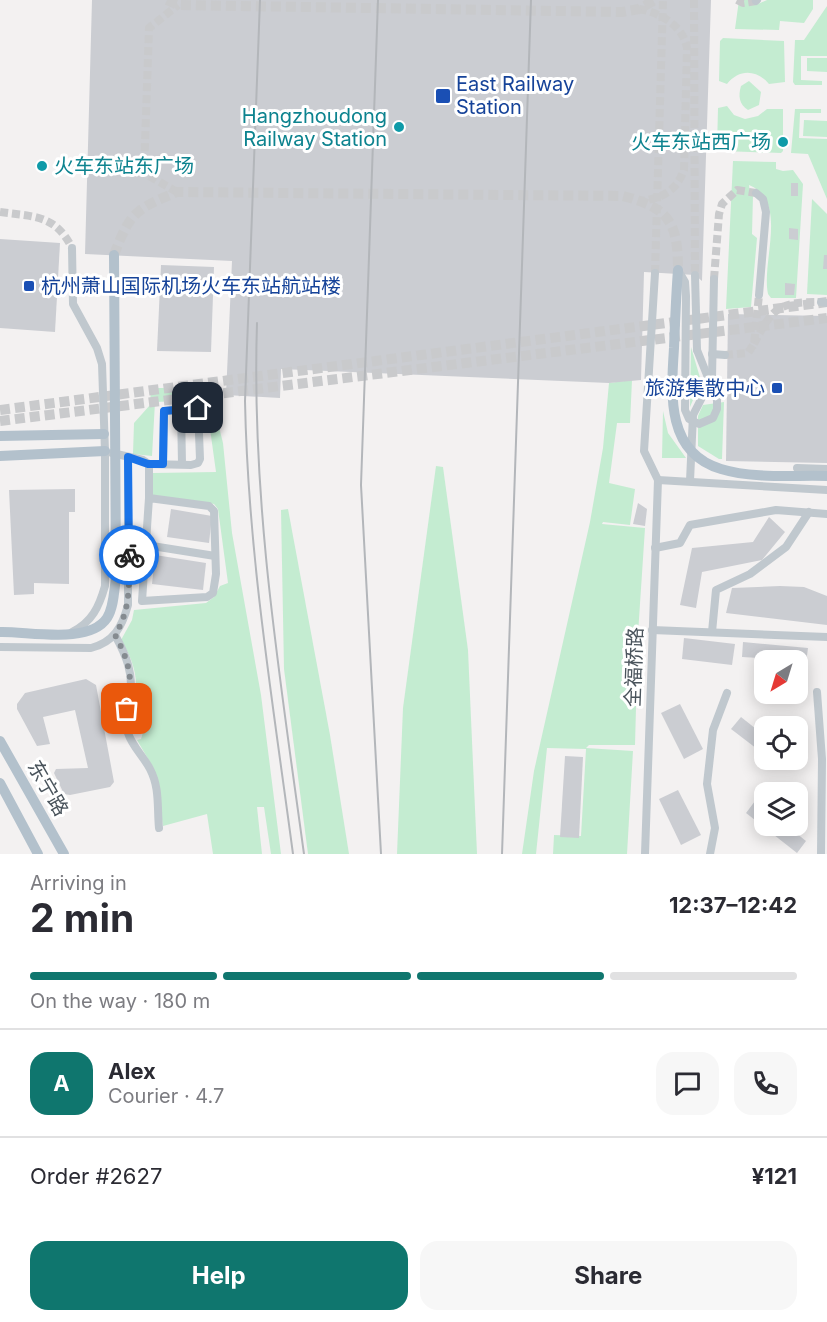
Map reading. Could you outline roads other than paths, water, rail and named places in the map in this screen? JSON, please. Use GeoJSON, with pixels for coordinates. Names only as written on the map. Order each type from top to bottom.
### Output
{"type":"FeatureCollection","features":[{"type":"Feature","properties":{"kind":"main road"},"geometry":{"type":"LineString","coordinates":[[0,632],[86,633],[96,628],[106,618],[116,578],[114,255]]}},
{"type":"Feature","properties":{"kind":"main road"},"geometry":{"type":"LineString","coordinates":[[678,270],[671,393],[674,420],[686,445],[706,463],[730,471],[827,476]]}},
{"type":"Feature","properties":{"kind":"main road"},"geometry":{"type":"LineString","coordinates":[[0,436],[104,434]]}},
{"type":"Feature","properties":{"kind":"main road"},"geometry":{"type":"LineString","coordinates":[[0,456],[105,451]]}},
{"type":"Feature","properties":{"kind":"main road","name":"东宁路"},"geometry":{"type":"LineString","coordinates":[[0,741],[64,854]]}},
{"type":"Feature","properties":{"kind":"main road","name":"东宁路"},"geometry":{"type":"LineString","coordinates":[[0,783],[38,854]]}},
{"type":"Feature","properties":{"kind":"street"},"geometry":{"type":"LineString","coordinates":[[756,193],[763,199],[766,212],[759,295]]}},
{"type":"Feature","properties":{"kind":"street"},"geometry":{"type":"LineString","coordinates":[[66,634],[86,625],[100,602],[105,586],[105,451],[102,364],[97,348],[73,304],[72,248]]}},
{"type":"Feature","properties":{"kind":"street"},"geometry":{"type":"LineString","coordinates":[[678,270],[685,282],[686,296],[685,410],[689,419],[699,424],[713,418],[717,409],[717,400],[697,350],[695,275]]}},
{"type":"Feature","properties":{"kind":"street"},"geometry":{"type":"LineString","coordinates":[[655,273],[644,451],[658,480],[827,490]]}},
{"type":"Feature","properties":{"kind":"street"},"geometry":{"type":"LineString","coordinates":[[690,481],[693,415],[712,378],[714,279]]}},
{"type":"Feature","properties":{"kind":"street"},"geometry":{"type":"LineString","coordinates":[[712,354],[725,355]]}},
{"type":"Feature","properties":{"kind":"street"},"geometry":{"type":"LineString","coordinates":[[105,451],[148,464],[163,464],[198,464],[200,459],[198,408],[164,411],[163,464]]}},
{"type":"Feature","properties":{"kind":"street"},"geometry":{"type":"LineString","coordinates":[[181,409],[182,464]]}},
{"type":"Feature","properties":{"kind":"street"},"geometry":{"type":"LineString","coordinates":[[0,647],[91,648],[104,645],[124,622],[128,597],[128,457]]}},
{"type":"Feature","properties":{"kind":"street"},"geometry":{"type":"LineString","coordinates":[[148,464],[149,498],[142,601],[207,597],[213,593],[214,511],[209,506],[149,498]]}},
{"type":"Feature","properties":{"kind":"street"},"geometry":{"type":"LineString","coordinates":[[797,468],[827,470]]}},
{"type":"Feature","properties":{"kind":"street","name":"全福桥路"},"geometry":{"type":"LineString","coordinates":[[645,854],[658,480]]}},
{"type":"Feature","properties":{"kind":"street"},"geometry":{"type":"LineString","coordinates":[[655,548],[680,543],[690,525],[776,510],[827,514]]}},
{"type":"Feature","properties":{"kind":"street"},"geometry":{"type":"LineString","coordinates":[[712,632],[716,590],[750,574],[786,547],[809,512]]}},
{"type":"Feature","properties":{"kind":"street"},"geometry":{"type":"LineString","coordinates":[[146,545],[215,556]]}},
{"type":"Feature","properties":{"kind":"street"},"geometry":{"type":"LineString","coordinates":[[652,630],[827,637]]}},
{"type":"Feature","properties":{"kind":"street"},"geometry":{"type":"LineString","coordinates":[[115,635],[126,654],[130,670],[131,684],[126,722],[128,735],[152,771],[158,801],[159,828]]}},
{"type":"Feature","properties":{"kind":"street"},"geometry":{"type":"LineString","coordinates":[[817,692],[822,759],[821,854]]}},
{"type":"Feature","properties":{"kind":"street"},"geometry":{"type":"LineString","coordinates":[[710,854],[714,828],[707,784],[713,730],[728,693]]}},
{"type":"Feature","properties":{"kind":"tunnel"},"geometry":{"type":"LineString","coordinates":[[167,0],[178,5],[622,12],[639,9],[655,0]]}},
{"type":"Feature","properties":{"kind":"tunnel"},"geometry":{"type":"LineString","coordinates":[[655,273],[663,0]]}},
{"type":"Feature","properties":{"kind":"tunnel"},"geometry":{"type":"LineString","coordinates":[[694,0],[695,275]]}},
{"type":"Feature","properties":{"kind":"tunnel"},"geometry":{"type":"LineString","coordinates":[[737,0],[743,3],[756,1]]}},
{"type":"Feature","properties":{"kind":"tunnel"},"geometry":{"type":"LineString","coordinates":[[177,192],[144,173],[149,28],[178,5]]}},
{"type":"Feature","properties":{"kind":"tunnel"},"geometry":{"type":"LineString","coordinates":[[639,9],[655,13],[670,22],[681,33],[687,48],[684,170],[677,183],[668,192],[642,201]]}},
{"type":"Feature","properties":{"kind":"tunnel"},"geometry":{"type":"LineString","coordinates":[[714,279],[719,214],[722,204],[737,190],[756,193]]}},
{"type":"Feature","properties":{"kind":"tunnel"},"geometry":{"type":"LineString","coordinates":[[114,255],[125,229],[136,214],[152,203],[177,192],[623,196],[651,206],[668,219],[676,240],[678,270]]}},
{"type":"Feature","properties":{"kind":"tunnel"},"geometry":{"type":"LineString","coordinates":[[0,212],[33,217],[51,223],[72,248]]}},
{"type":"Feature","properties":{"kind":"tunnel"},"geometry":{"type":"LineString","coordinates":[[725,355],[748,353],[754,344],[759,295]]}},
{"type":"Feature","properties":{"kind":"tunnel"},"geometry":{"type":"LineString","coordinates":[[754,344],[767,321],[779,309],[796,303],[821,302]]}},
{"type":"Feature","properties":{"kind":"tunnel"},"geometry":{"type":"LineString","coordinates":[[0,410],[827,302]]}},
{"type":"Feature","properties":{"kind":"tunnel"},"geometry":{"type":"LineString","coordinates":[[0,421],[827,318]]}},
{"type":"Feature","properties":{"kind":"railway"},"geometry":{"type":"LineString","coordinates":[[260,0],[245,401],[247,458],[256,572],[293,854]]}},
{"type":"Feature","properties":{"kind":"railway"},"geometry":{"type":"LineString","coordinates":[[378,0],[361,485],[381,854]]}},
{"type":"Feature","properties":{"kind":"railway"},"geometry":{"type":"LineString","coordinates":[[502,854],[531,0]]}},
{"type":"Feature","properties":{"kind":"railway"},"geometry":{"type":"LineString","coordinates":[[257,323],[256,390],[263,523],[277,656],[304,854]]}},
{"type":"Feature","properties":{"kind":"place","name":"East Railway Station"},"geometry":{"type":"Point","coordinates":[443,96]}},
{"type":"Feature","properties":{"kind":"place","name":"Hangzhoudong Railway Station"},"geometry":{"type":"Point","coordinates":[399,127]}},
{"type":"Feature","properties":{"kind":"place","name":"火车东站西广场"},"geometry":{"type":"Point","coordinates":[783,142]}},
{"type":"Feature","properties":{"kind":"place","name":"火车东站东广场"},"geometry":{"type":"Point","coordinates":[42,166]}},
{"type":"Feature","properties":{"kind":"place","name":"杭州萧山国际机场火车东站航站楼"},"geometry":{"type":"Point","coordinates":[29,286]}},
{"type":"Feature","properties":{"kind":"place","name":"旅游集散中心"},"geometry":{"type":"Point","coordinates":[777,388]}}]}
